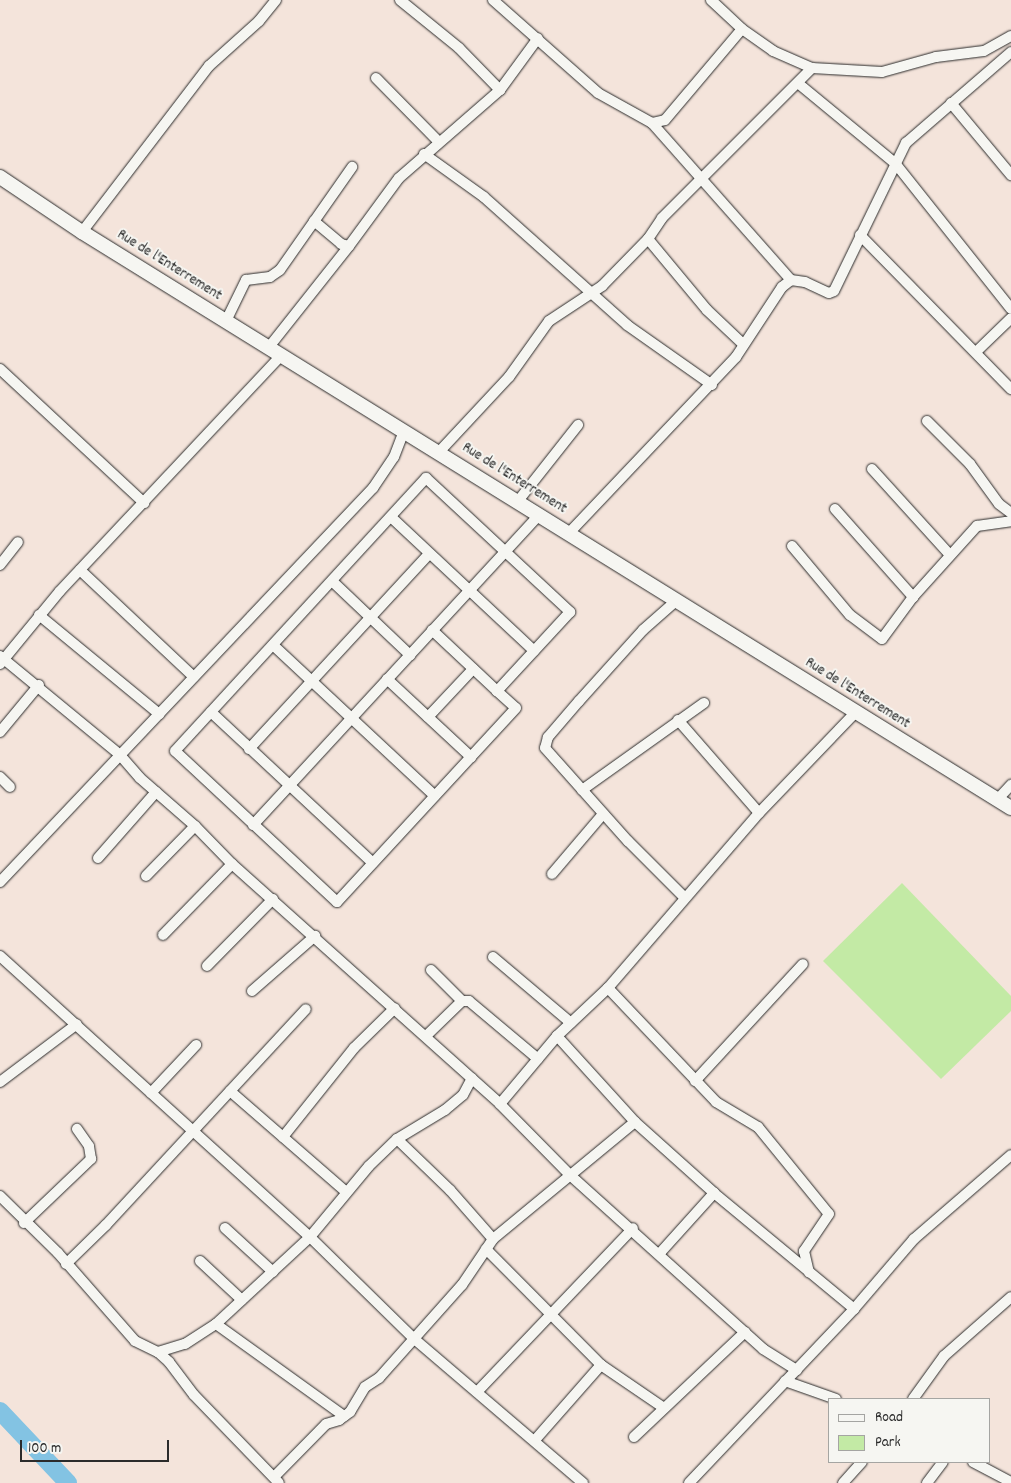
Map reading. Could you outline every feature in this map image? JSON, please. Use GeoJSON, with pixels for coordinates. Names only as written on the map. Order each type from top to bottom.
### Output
{"type":"FeatureCollection","features":[{"type":"Feature","properties":{"kind":"street"},"geometry":{"type":"LineString","coordinates":[[82,232],[209,66],[259,21],[276,0]]}},
{"type":"Feature","properties":{"kind":"street"},"geometry":{"type":"LineString","coordinates":[[400,0],[459,48],[500,90]]}},
{"type":"Feature","properties":{"kind":"street"},"geometry":{"type":"LineString","coordinates":[[494,0],[598,93],[652,123],[790,280],[805,282],[829,293],[834,291],[895,162],[906,143],[1011,52]]}},
{"type":"Feature","properties":{"kind":"street"},"geometry":{"type":"LineString","coordinates":[[711,0],[742,29],[773,51],[812,68],[882,72],[936,57],[984,51],[1011,36]]}},
{"type":"Feature","properties":{"kind":"street"},"geometry":{"type":"LineString","coordinates":[[652,123],[665,120],[742,29]]}},
{"type":"Feature","properties":{"kind":"street"},"geometry":{"type":"LineString","coordinates":[[269,347],[349,246],[399,178],[438,141],[482,109],[500,90],[538,38]]}},
{"type":"Feature","properties":{"kind":"street"},"geometry":{"type":"LineString","coordinates":[[439,452],[509,377],[550,321],[602,286],[648,238],[662,218],[799,84],[812,68]]}},
{"type":"Feature","properties":{"kind":"street"},"geometry":{"type":"LineString","coordinates":[[376,78],[438,141]]}},
{"type":"Feature","properties":{"kind":"street"},"geometry":{"type":"LineString","coordinates":[[799,84],[895,162],[1011,310]]}},
{"type":"Feature","properties":{"kind":"street"},"geometry":{"type":"LineString","coordinates":[[951,103],[1011,175]]}},
{"type":"Feature","properties":{"kind":"street"},"geometry":{"type":"LineString","coordinates":[[424,154],[491,203],[590,294],[712,384]]}},
{"type":"Feature","properties":{"kind":"street"},"geometry":{"type":"LineString","coordinates":[[226,321],[246,280],[270,278],[280,270],[352,167]]}},
{"type":"Feature","properties":{"kind":"street","name":"Rue de l'Enterrement"},"geometry":{"type":"LineString","coordinates":[[0,177],[82,232],[540,514],[1011,808]]}},
{"type":"Feature","properties":{"kind":"street"},"geometry":{"type":"LineString","coordinates":[[314,222],[341,244],[349,246]]}},
{"type":"Feature","properties":{"kind":"street"},"geometry":{"type":"LineString","coordinates":[[860,235],[977,351],[1011,388]]}},
{"type":"Feature","properties":{"kind":"street"},"geometry":{"type":"LineString","coordinates":[[648,238],[707,310],[743,344]]}},
{"type":"Feature","properties":{"kind":"street"},"geometry":{"type":"LineString","coordinates":[[569,533],[736,358],[743,344],[782,287],[790,280]]}},
{"type":"Feature","properties":{"kind":"street"},"geometry":{"type":"LineString","coordinates":[[977,351],[1011,318]]}},
{"type":"Feature","properties":{"kind":"street"},"geometry":{"type":"LineString","coordinates":[[282,355],[80,570],[1,660],[39,685],[120,755],[232,864],[396,1008],[500,1104],[570,1175],[633,1228],[764,1349],[797,1370]]}},
{"type":"Feature","properties":{"kind":"street"},"geometry":{"type":"LineString","coordinates":[[0,369],[144,502]]}},
{"type":"Feature","properties":{"kind":"street"},"geometry":{"type":"LineString","coordinates":[[927,421],[970,464],[999,504],[1011,513]]}},
{"type":"Feature","properties":{"kind":"street"},"geometry":{"type":"LineString","coordinates":[[518,501],[578,425]]}},
{"type":"Feature","properties":{"kind":"street"},"geometry":{"type":"LineString","coordinates":[[0,882],[373,488],[394,457],[404,431]]}},
{"type":"Feature","properties":{"kind":"street"},"geometry":{"type":"LineString","coordinates":[[872,469],[950,555]]}},
{"type":"Feature","properties":{"kind":"street"},"geometry":{"type":"LineString","coordinates":[[432,630],[473,669],[497,691],[516,708],[337,902],[175,751],[426,478],[570,612],[497,691]]}},
{"type":"Feature","properties":{"kind":"street"},"geometry":{"type":"LineString","coordinates":[[835,509],[913,597]]}},
{"type":"Feature","properties":{"kind":"street"},"geometry":{"type":"LineString","coordinates":[[253,825],[540,514]]}},
{"type":"Feature","properties":{"kind":"street"},"geometry":{"type":"LineString","coordinates":[[390,517],[534,651]]}},
{"type":"Feature","properties":{"kind":"street"},"geometry":{"type":"LineString","coordinates":[[792,546],[850,615],[882,640],[913,597],[977,526],[1011,521]]}},
{"type":"Feature","properties":{"kind":"street"},"geometry":{"type":"LineString","coordinates":[[0,564],[18,542]]}},
{"type":"Feature","properties":{"kind":"street"},"geometry":{"type":"LineString","coordinates":[[249,749],[429,554]]}},
{"type":"Feature","properties":{"kind":"street"},"geometry":{"type":"LineString","coordinates":[[80,570],[194,677]]}},
{"type":"Feature","properties":{"kind":"street"},"geometry":{"type":"LineString","coordinates":[[332,581],[410,654]]}},
{"type":"Feature","properties":{"kind":"street"},"geometry":{"type":"LineString","coordinates":[[677,600],[643,630],[548,737],[544,748],[603,814],[684,897]]}},
{"type":"Feature","properties":{"kind":"street"},"geometry":{"type":"LineString","coordinates":[[39,615],[159,714]]}},
{"type":"Feature","properties":{"kind":"street"},"geometry":{"type":"LineString","coordinates":[[272,645],[435,796]]}},
{"type":"Feature","properties":{"kind":"street"},"geometry":{"type":"LineString","coordinates":[[428,718],[473,669]]}},
{"type":"Feature","properties":{"kind":"street"},"geometry":{"type":"LineString","coordinates":[[387,679],[471,757]]}},
{"type":"Feature","properties":{"kind":"street"},"geometry":{"type":"LineString","coordinates":[[0,732],[39,685]]}},
{"type":"Feature","properties":{"kind":"street"},"geometry":{"type":"LineString","coordinates":[[582,790],[678,720],[704,704]]}},
{"type":"Feature","properties":{"kind":"street"},"geometry":{"type":"LineString","coordinates":[[211,712],[373,863]]}},
{"type":"Feature","properties":{"kind":"street"},"geometry":{"type":"LineString","coordinates":[[500,1104],[557,1036],[608,988],[684,897],[759,813],[856,712]]}},
{"type":"Feature","properties":{"kind":"street"},"geometry":{"type":"LineString","coordinates":[[678,720],[759,813]]}},
{"type":"Feature","properties":{"kind":"street"},"geometry":{"type":"LineString","coordinates":[[0,777],[10,786]]}},
{"type":"Feature","properties":{"kind":"street"},"geometry":{"type":"LineString","coordinates":[[997,800],[1011,785]]}},
{"type":"Feature","properties":{"kind":"street"},"geometry":{"type":"LineString","coordinates":[[98,858],[156,792]]}},
{"type":"Feature","properties":{"kind":"street"},"geometry":{"type":"LineString","coordinates":[[552,874],[603,814]]}},
{"type":"Feature","properties":{"kind":"street"},"geometry":{"type":"LineString","coordinates":[[146,876],[195,826]]}},
{"type":"Feature","properties":{"kind":"street"},"geometry":{"type":"LineString","coordinates":[[162,935],[232,864]]}},
{"type":"Feature","properties":{"kind":"street"},"geometry":{"type":"LineString","coordinates":[[207,966],[273,899]]}},
{"type":"Feature","properties":{"kind":"street"},"geometry":{"type":"LineString","coordinates":[[252,992],[315,936]]}},
{"type":"Feature","properties":{"kind":"street"},"geometry":{"type":"LineString","coordinates":[[0,956],[77,1024],[193,1133],[310,1237],[412,1337],[535,1440],[583,1483]]}},
{"type":"Feature","properties":{"kind":"street"},"geometry":{"type":"LineString","coordinates":[[493,956],[571,1023]]}},
{"type":"Feature","properties":{"kind":"street"},"geometry":{"type":"LineString","coordinates":[[695,1081],[803,964]]}},
{"type":"Feature","properties":{"kind":"street"},"geometry":{"type":"LineString","coordinates":[[431,970],[462,1001]]}},
{"type":"Feature","properties":{"kind":"street"},"geometry":{"type":"LineString","coordinates":[[608,988],[716,1102],[758,1127],[829,1214],[804,1250],[809,1272]]}},
{"type":"Feature","properties":{"kind":"street"},"geometry":{"type":"LineString","coordinates":[[426,1036],[462,1001],[470,1001],[538,1059]]}},
{"type":"Feature","properties":{"kind":"street"},"geometry":{"type":"LineString","coordinates":[[284,1137],[354,1048],[396,1008]]}},
{"type":"Feature","properties":{"kind":"street"},"geometry":{"type":"LineString","coordinates":[[66,1264],[193,1133],[306,1009]]}},
{"type":"Feature","properties":{"kind":"street"},"geometry":{"type":"LineString","coordinates":[[0,1082],[77,1024]]}},
{"type":"Feature","properties":{"kind":"street"},"geometry":{"type":"LineString","coordinates":[[557,1036],[635,1122],[714,1193],[854,1310]]}},
{"type":"Feature","properties":{"kind":"street"},"geometry":{"type":"LineString","coordinates":[[151,1093],[196,1045]]}},
{"type":"Feature","properties":{"kind":"street"},"geometry":{"type":"LineString","coordinates":[[158,1352],[192,1341],[216,1324],[310,1237],[346,1192],[397,1139],[445,1110],[463,1094],[472,1078]]}},
{"type":"Feature","properties":{"kind":"street"},"geometry":{"type":"LineString","coordinates":[[230,1091],[346,1192]]}},
{"type":"Feature","properties":{"kind":"street"},"geometry":{"type":"LineString","coordinates":[[0,1196],[24,1223],[66,1264],[135,1341],[158,1352],[194,1395],[276,1480],[326,1424],[344,1416],[365,1387],[379,1378],[412,1337],[462,1285],[493,1239],[635,1122]]}},
{"type":"Feature","properties":{"kind":"street"},"geometry":{"type":"LineString","coordinates":[[24,1223],[91,1159],[89,1146],[77,1129]]}},
{"type":"Feature","properties":{"kind":"street"},"geometry":{"type":"LineString","coordinates":[[397,1139],[450,1190],[493,1239]]}},
{"type":"Feature","properties":{"kind":"street"},"geometry":{"type":"LineString","coordinates":[[689,1483],[854,1310],[914,1239],[1011,1155]]}},
{"type":"Feature","properties":{"kind":"street"},"geometry":{"type":"LineString","coordinates":[[660,1253],[714,1193]]}},
{"type":"Feature","properties":{"kind":"street"},"geometry":{"type":"LineString","coordinates":[[225,1228],[273,1272]]}},
{"type":"Feature","properties":{"kind":"street"},"geometry":{"type":"LineString","coordinates":[[477,1392],[633,1228]]}},
{"type":"Feature","properties":{"kind":"street"},"geometry":{"type":"LineString","coordinates":[[486,1249],[602,1365],[664,1408]]}},
{"type":"Feature","properties":{"kind":"street"},"geometry":{"type":"LineString","coordinates":[[200,1261],[242,1300]]}},
{"type":"Feature","properties":{"kind":"street"},"geometry":{"type":"LineString","coordinates":[[914,1398],[944,1356],[1011,1297]]}},
{"type":"Feature","properties":{"kind":"street"},"geometry":{"type":"LineString","coordinates":[[216,1324],[344,1416]]}},
{"type":"Feature","properties":{"kind":"street"},"geometry":{"type":"LineString","coordinates":[[634,1437],[745,1332]]}},
{"type":"Feature","properties":{"kind":"street"},"geometry":{"type":"LineString","coordinates":[[535,1440],[602,1365]]}},
{"type":"Feature","properties":{"kind":"street"},"geometry":{"type":"LineString","coordinates":[[785,1382],[833,1398]]}},
{"type":"Feature","properties":{"kind":"street"},"geometry":{"type":"LineString","coordinates":[[843,1483],[861,1463]]}},
{"type":"Feature","properties":{"kind":"street"},"geometry":{"type":"LineString","coordinates":[[927,1483],[942,1463]]}},
{"type":"Feature","properties":{"kind":"street"},"geometry":{"type":"LineString","coordinates":[[975,1463],[1011,1482]]}},
{"type":"Feature","properties":{"kind":"green space"},"geometry":{"type":"Polygon","coordinates":[[[902,883],[1011,996],[1011,1011],[941,1079],[823,961],[902,883]]]}},
{"type":"Feature","properties":{"kind":"waterway"},"geometry":{"type":"LineString","coordinates":[[0,1411],[68,1483]]}}]}
